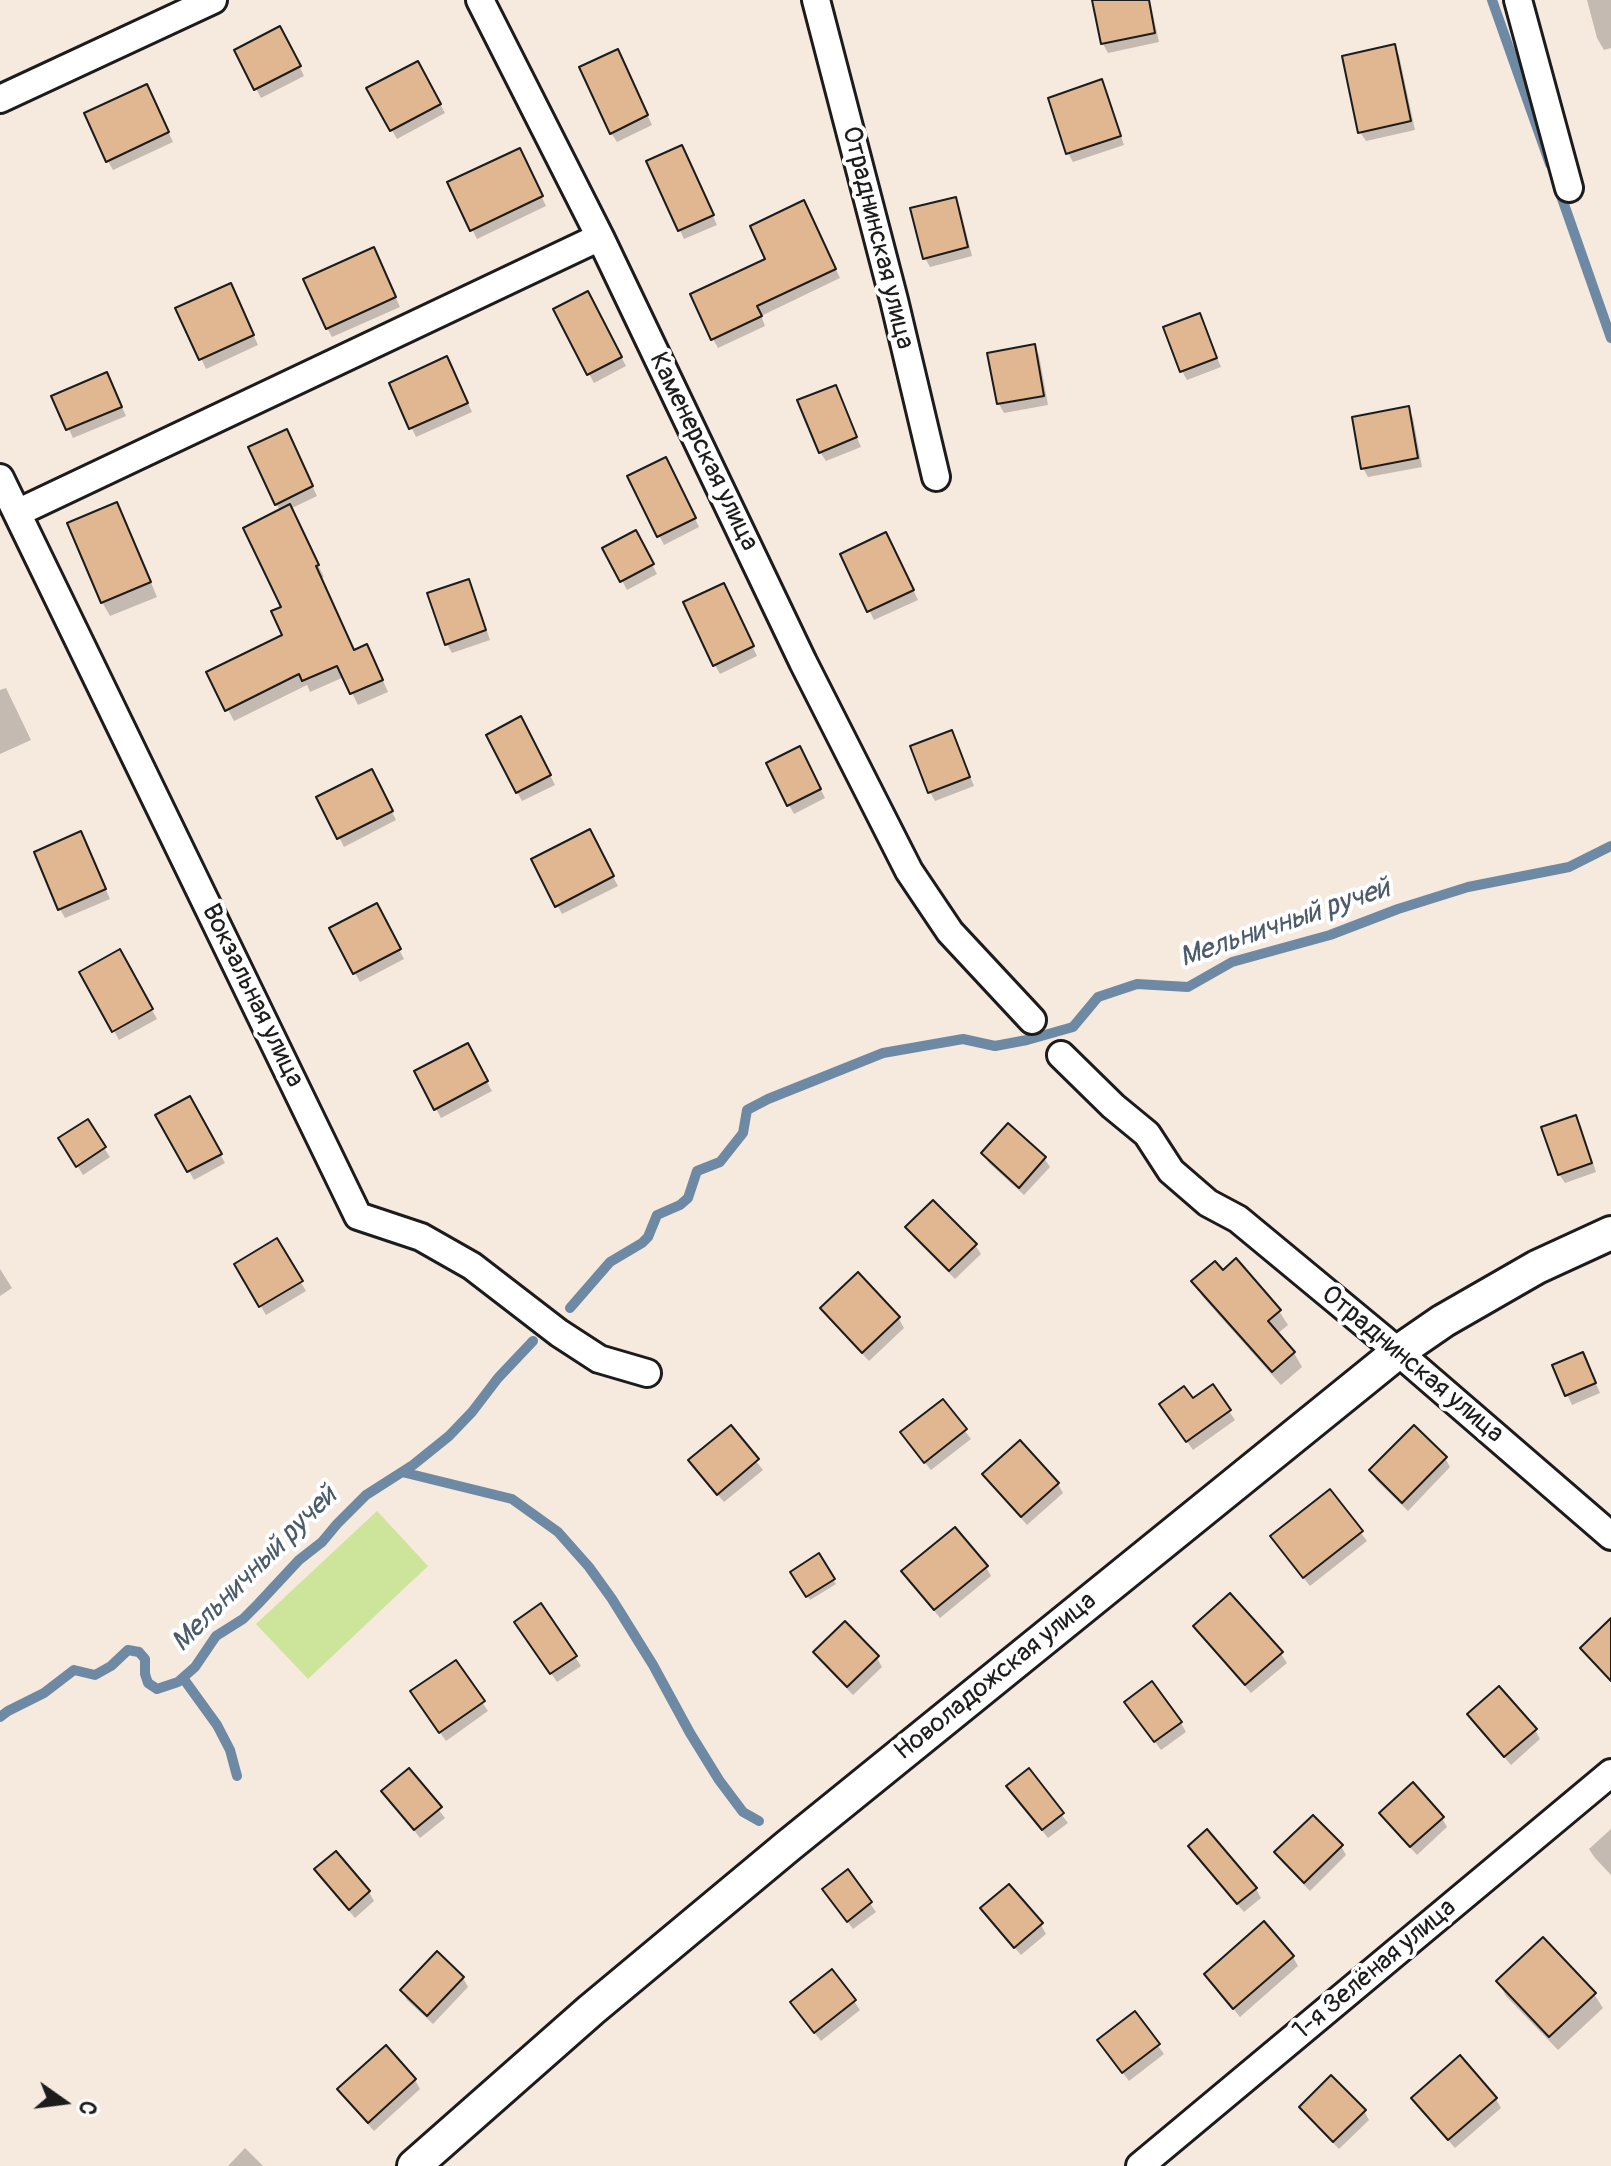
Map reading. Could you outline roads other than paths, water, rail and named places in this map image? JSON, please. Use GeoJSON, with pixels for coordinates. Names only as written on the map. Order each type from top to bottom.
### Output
{"type":"FeatureCollection","features":[{"type":"Feature","properties":{"kind":"street"},"geometry":{"type":"LineString","coordinates":[[0,99],[213,0]]}},
{"type":"Feature","properties":{"kind":"street","name":"Каменерская улица"},"geometry":{"type":"LineString","coordinates":[[480,0],[600,237],[803,662],[909,871],[950,932],[1032,1020]]}},
{"type":"Feature","properties":{"kind":"street","name":"Отраднинская улица"},"geometry":{"type":"LineString","coordinates":[[816,0],[894,300],[936,477]]}},
{"type":"Feature","properties":{"kind":"street"},"geometry":{"type":"LineString","coordinates":[[1518,0],[1569,188]]}},
{"type":"Feature","properties":{"kind":"street"},"geometry":{"type":"LineString","coordinates":[[17,513],[600,237]]}},
{"type":"Feature","properties":{"kind":"street","name":"Вокзальная улица"},"geometry":{"type":"LineString","coordinates":[[0,478],[358,1216],[421,1237],[472,1266],[559,1333],[599,1359],[647,1373]]}},
{"type":"Feature","properties":{"kind":"street","name":"Отраднинская улица"},"geometry":{"type":"LineString","coordinates":[[1061,1055],[1147,1134],[1171,1171],[1208,1203],[1238,1219],[1611,1536]]}},
{"type":"Feature","properties":{"kind":"street","name":"Новоладожская улица"},"geometry":{"type":"LineString","coordinates":[[414,2166],[591,2010],[788,1846],[1398,1352],[1443,1321],[1537,1267],[1611,1233]]}},
{"type":"Feature","properties":{"kind":"street","name":"1-я Зелёная улица"},"geometry":{"type":"LineString","coordinates":[[1140,2166],[1611,1773]]}},
{"type":"Feature","properties":{"kind":"waterway"},"geometry":{"type":"LineString","coordinates":[[1492,0],[1550,164]]}},
{"type":"Feature","properties":{"kind":"waterway"},"geometry":{"type":"LineString","coordinates":[[1558,187],[1611,338]]}},
{"type":"Feature","properties":{"kind":"waterway","name":"Мельничный ручей"},"geometry":{"type":"LineString","coordinates":[[570,1308],[610,1262],[648,1237],[657,1215],[688,1198],[697,1171],[720,1162],[743,1133],[747,1110],[768,1099],[883,1053],[963,1039],[995,1046],[1073,1027],[1098,997],[1137,984],[1188,987],[1232,962],[1330,935],[1468,887],[1569,867],[1611,846]]}},
{"type":"Feature","properties":{"kind":"waterway","name":"Мельничный ручей"},"geometry":{"type":"LineString","coordinates":[[0,1717],[44,1693],[74,1670],[95,1675],[111,1666],[128,1650],[139,1652],[145,1659],[148,1683],[157,1689],[178,1682],[195,1667],[216,1636],[243,1619],[366,1495],[413,1465],[449,1436],[533,1341]]}},
{"type":"Feature","properties":{"kind":"waterway"},"geometry":{"type":"LineString","coordinates":[[402,1472],[512,1499],[558,1532],[612,1599],[719,1780],[743,1812],[759,1821]]}},
{"type":"Feature","properties":{"kind":"waterway"},"geometry":{"type":"LineString","coordinates":[[183,1678],[217,1725],[230,1750],[237,1776]]}}]}
